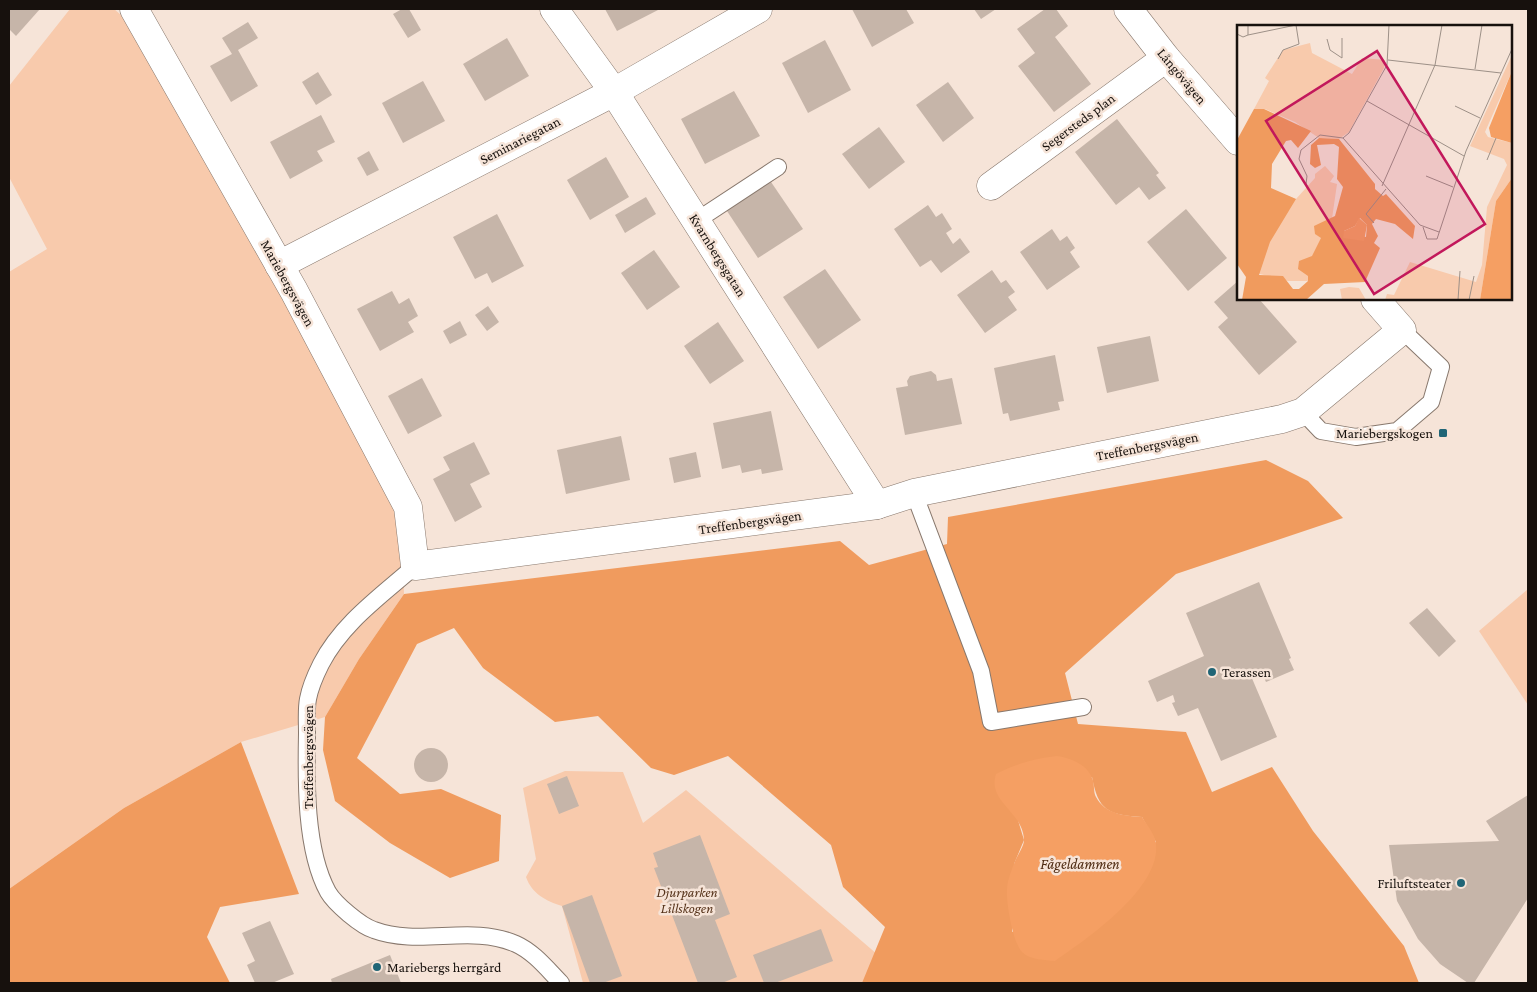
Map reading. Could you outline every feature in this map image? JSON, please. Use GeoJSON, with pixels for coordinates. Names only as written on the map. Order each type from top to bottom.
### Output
{"type":"FeatureCollection","features":[{"type":"Feature","properties":{"kind":"street","name":"Mariebergsvägen"},"geometry":{"type":"LineString","coordinates":[[134,9],[279,265],[408,507],[415,566]]}},
{"type":"Feature","properties":{"kind":"street","name":"Kvarnbergsgatan"},"geometry":{"type":"LineString","coordinates":[[554,9],[614,92],[877,505]]}},
{"type":"Feature","properties":{"kind":"street","name":"Seminariegatan"},"geometry":{"type":"LineString","coordinates":[[279,265],[614,92],[758,9]]}},
{"type":"Feature","properties":{"kind":"street","name":"Långövägen"},"geometry":{"type":"LineString","coordinates":[[1128,9],[1166,58],[1237,140]]}},
{"type":"Feature","properties":{"kind":"street","name":"Segersteds plan"},"geometry":{"type":"LineString","coordinates":[[991,186],[1166,58]]}},
{"type":"Feature","properties":{"kind":"street"},"geometry":{"type":"LineString","coordinates":[[1376,300],[1402,330]]}},
{"type":"Feature","properties":{"kind":"street","name":"Treffenbergsvägen"},"geometry":{"type":"LineString","coordinates":[[415,566],[877,505],[914,494],[1264,423],[1303,412],[1402,330]]}},
{"type":"Feature","properties":{"kind":"lane"},"geometry":{"type":"LineString","coordinates":[[696,222],[778,167]]}},
{"type":"Feature","properties":{"kind":"lane"},"geometry":{"type":"LineString","coordinates":[[1303,412],[1321,431],[1356,436],[1397,431],[1431,402],[1441,366],[1402,330]]}},
{"type":"Feature","properties":{"kind":"lane"},"geometry":{"type":"LineString","coordinates":[[914,494],[981,671],[991,722],[1083,707]]}},
{"type":"Feature","properties":{"kind":"lane","name":"Treffenbergsvägen"},"geometry":{"type":"LineString","coordinates":[[415,566],[347,626],[322,663],[308,699],[308,815],[313,846],[323,878],[329,893],[349,914],[374,930],[411,937],[483,935],[516,944],[539,960],[561,983]]}},
{"type":"Feature","properties":{"kind":"green space"},"geometry":{"type":"Polygon","coordinates":[[[70,9],[114,9],[135,27],[401,503],[404,594],[359,659],[325,717],[241,742],[124,808],[9,889],[9,272],[47,249],[9,177],[9,86],[70,9]]]}},
{"type":"Feature","properties":{"kind":"green space"},"geometry":{"type":"Polygon","coordinates":[[[1528,589],[1528,705],[1479,631],[1528,589]]]}},
{"type":"Feature","properties":{"kind":"green space","name":"Djurparken Lillskogen"},"geometry":{"type":"Polygon","coordinates":[[[565,771],[623,772],[643,823],[686,790],[892,967],[919,983],[583,983],[562,906],[540,896],[532,888],[526,877],[536,859],[523,788],[565,771]]]}},
{"type":"Feature","properties":{"kind":"shaded area"},"geometry":{"type":"Polygon","coordinates":[[[1266,460],[1308,481],[1343,518],[1176,574],[1065,673],[1078,724],[1186,732],[1212,792],[1272,767],[1313,831],[1404,946],[1419,983],[862,983],[885,927],[843,887],[831,845],[728,756],[674,775],[651,768],[598,716],[555,722],[483,668],[454,628],[417,644],[357,758],[400,794],[441,789],[501,815],[499,861],[450,878],[390,843],[335,801],[323,750],[325,717],[359,659],[404,594],[840,541],[869,565],[947,544],[948,517],[1266,460]],[[1092,777],[1017,817],[1024,840],[1014,864],[1012,932],[1156,842],[1142,817],[1121,815],[1106,809],[1101,804],[1094,788],[1092,777]]]}},
{"type":"Feature","properties":{"kind":"shaded area"},"geometry":{"type":"Polygon","coordinates":[[[241,742],[299,894],[220,907],[207,937],[230,983],[9,983],[9,889],[124,808],[241,742]]]}},
{"type":"Feature","properties":{"kind":"water","name":"Fågeldammen"},"geometry":{"type":"Polygon","coordinates":[[[1057,756],[1067,758],[1082,765],[1090,773],[1096,797],[1110,811],[1122,815],[1142,817],[1152,833],[1156,844],[1154,861],[1147,878],[1135,895],[1102,926],[1055,961],[1025,955],[1019,947],[1013,932],[1007,887],[1024,840],[1018,821],[996,792],[995,784],[996,774],[1003,770],[1033,760],[1057,756]]]}},
{"type":"Feature","properties":{"kind":"building"},"geometry":{"type":"Polygon","coordinates":[[[9,9],[40,9],[16,36],[9,29],[9,9]]]}},
{"type":"Feature","properties":{"kind":"building"},"geometry":{"type":"Polygon","coordinates":[[[402,9],[409,9],[421,30],[408,38],[393,14],[402,9]]]}},
{"type":"Feature","properties":{"kind":"building"},"geometry":{"type":"Polygon","coordinates":[[[605,9],[660,9],[617,31],[605,9]]]}},
{"type":"Feature","properties":{"kind":"building"},"geometry":{"type":"Polygon","coordinates":[[[852,9],[906,9],[914,23],[872,47],[852,9]]]}},
{"type":"Feature","properties":{"kind":"building"},"geometry":{"type":"Polygon","coordinates":[[[974,9],[996,9],[981,19],[974,9]]]}},
{"type":"Feature","properties":{"kind":"building"},"geometry":{"type":"Polygon","coordinates":[[[1045,9],[1056,9],[1068,26],[1055,37],[1091,84],[1054,112],[1018,66],[1035,53],[1017,29],[1045,9]]]}},
{"type":"Feature","properties":{"kind":"building"},"geometry":{"type":"Polygon","coordinates":[[[248,22],[258,38],[238,50],[258,86],[231,102],[210,66],[232,54],[222,38],[248,22]]]}},
{"type":"Feature","properties":{"kind":"building"},"geometry":{"type":"Polygon","coordinates":[[[507,38],[529,76],[485,101],[463,64],[507,38]]]}},
{"type":"Feature","properties":{"kind":"building"},"geometry":{"type":"Polygon","coordinates":[[[825,40],[851,90],[808,113],[782,63],[825,40]]]}},
{"type":"Feature","properties":{"kind":"building"},"geometry":{"type":"Polygon","coordinates":[[[318,72],[332,95],[316,105],[302,82],[318,72]]]}},
{"type":"Feature","properties":{"kind":"building"},"geometry":{"type":"Polygon","coordinates":[[[423,81],[445,121],[403,143],[382,103],[423,81]]]}},
{"type":"Feature","properties":{"kind":"building"},"geometry":{"type":"Polygon","coordinates":[[[948,82],[974,118],[943,142],[916,105],[948,82]]]}},
{"type":"Feature","properties":{"kind":"building"},"geometry":{"type":"Polygon","coordinates":[[[734,91],[760,136],[705,164],[681,119],[734,91]]]}},
{"type":"Feature","properties":{"kind":"building"},"geometry":{"type":"Polygon","coordinates":[[[321,115],[335,142],[317,151],[323,161],[290,179],[270,142],[321,115]]]}},
{"type":"Feature","properties":{"kind":"building"},"geometry":{"type":"Polygon","coordinates":[[[1117,119],[1159,173],[1156,175],[1166,188],[1149,200],[1139,187],[1116,205],[1075,152],[1117,119]]]}},
{"type":"Feature","properties":{"kind":"building"},"geometry":{"type":"Polygon","coordinates":[[[879,127],[905,162],[869,189],[842,154],[879,127]]]}},
{"type":"Feature","properties":{"kind":"building"},"geometry":{"type":"Polygon","coordinates":[[[369,151],[379,170],[367,176],[357,158],[369,151]]]}},
{"type":"Feature","properties":{"kind":"building"},"geometry":{"type":"Polygon","coordinates":[[[606,157],[629,197],[590,220],[567,180],[606,157]]]}},
{"type":"Feature","properties":{"kind":"building"},"geometry":{"type":"Polygon","coordinates":[[[769,179],[803,229],[758,258],[725,208],[769,179]]]}},
{"type":"Feature","properties":{"kind":"building"},"geometry":{"type":"Polygon","coordinates":[[[646,197],[656,214],[625,233],[615,215],[646,197]]]}},
{"type":"Feature","properties":{"kind":"building"},"geometry":{"type":"Polygon","coordinates":[[[928,205],[936,217],[942,213],[952,229],[946,233],[953,244],[960,238],[970,252],[941,273],[931,260],[920,267],[894,229],[928,205]]]}},
{"type":"Feature","properties":{"kind":"building"},"geometry":{"type":"Polygon","coordinates":[[[1186,209],[1227,258],[1188,291],[1147,242],[1186,209]]]}},
{"type":"Feature","properties":{"kind":"building"},"geometry":{"type":"Polygon","coordinates":[[[497,214],[524,266],[492,283],[487,273],[475,279],[453,237],[497,214]]]}},
{"type":"Feature","properties":{"kind":"building"},"geometry":{"type":"Polygon","coordinates":[[[1052,229],[1060,241],[1067,236],[1075,248],[1070,252],[1080,267],[1047,290],[1020,252],[1052,229]]]}},
{"type":"Feature","properties":{"kind":"building"},"geometry":{"type":"Polygon","coordinates":[[[654,250],[680,287],[647,310],[621,273],[654,250]]]}},
{"type":"Feature","properties":{"kind":"building"},"geometry":{"type":"Polygon","coordinates":[[[825,269],[861,320],[818,349],[783,297],[825,269]]]}},
{"type":"Feature","properties":{"kind":"building"},"geometry":{"type":"Polygon","coordinates":[[[992,270],[1001,283],[1006,280],[1015,292],[1008,297],[1017,310],[985,333],[957,295],[992,270]]]}},
{"type":"Feature","properties":{"kind":"building"},"geometry":{"type":"Polygon","coordinates":[[[1237,282],[1237,300],[1260,300],[1297,342],[1259,375],[1218,327],[1228,318],[1214,302],[1237,282]]]}},
{"type":"Feature","properties":{"kind":"building"},"geometry":{"type":"Polygon","coordinates":[[[392,291],[399,304],[409,298],[418,316],[408,322],[414,332],[380,351],[357,309],[392,291]]]}},
{"type":"Feature","properties":{"kind":"building"},"geometry":{"type":"Polygon","coordinates":[[[488,306],[499,322],[487,331],[475,315],[488,306]]]}},
{"type":"Feature","properties":{"kind":"building"},"geometry":{"type":"Polygon","coordinates":[[[460,321],[467,335],[450,344],[443,331],[460,321]]]}},
{"type":"Feature","properties":{"kind":"building"},"geometry":{"type":"Polygon","coordinates":[[[718,322],[744,361],[710,384],[684,346],[718,322]]]}},
{"type":"Feature","properties":{"kind":"building"},"geometry":{"type":"Polygon","coordinates":[[[1150,336],[1159,381],[1107,393],[1097,347],[1150,336]]]}},
{"type":"Feature","properties":{"kind":"building"},"geometry":{"type":"Polygon","coordinates":[[[1055,355],[1064,401],[1058,402],[1060,410],[1010,421],[1008,413],[1003,414],[994,368],[1055,355]]]}},
{"type":"Feature","properties":{"kind":"building"},"geometry":{"type":"Polygon","coordinates":[[[931,371],[936,375],[937,381],[952,378],[962,424],[905,435],[896,388],[908,386],[907,381],[910,376],[931,371]]]}},
{"type":"Feature","properties":{"kind":"building"},"geometry":{"type":"Polygon","coordinates":[[[422,378],[442,416],[408,434],[388,396],[422,378]]]}},
{"type":"Feature","properties":{"kind":"building"},"geometry":{"type":"Polygon","coordinates":[[[771,411],[783,470],[762,474],[761,469],[742,473],[740,465],[722,469],[713,423],[771,411]]]}},
{"type":"Feature","properties":{"kind":"building"},"geometry":{"type":"Polygon","coordinates":[[[621,436],[630,480],[566,494],[557,450],[621,436]]]}},
{"type":"Feature","properties":{"kind":"building"},"geometry":{"type":"Polygon","coordinates":[[[474,442],[490,474],[470,484],[482,507],[455,522],[433,479],[450,470],[443,457],[474,442]]]}},
{"type":"Feature","properties":{"kind":"building"},"geometry":{"type":"Polygon","coordinates":[[[696,452],[701,477],[674,483],[669,458],[696,452]]]}},
{"type":"Feature","properties":{"kind":"building","name":"Terassen"},"geometry":{"type":"Polygon","coordinates":[[[1259,582],[1291,658],[1289,659],[1294,670],[1266,682],[1261,671],[1251,676],[1277,737],[1221,761],[1198,708],[1178,716],[1172,703],[1175,702],[1173,695],[1157,702],[1148,681],[1204,656],[1186,613],[1259,582]]]}},
{"type":"Feature","properties":{"kind":"building"},"geometry":{"type":"Polygon","coordinates":[[[1427,608],[1456,641],[1439,657],[1409,623],[1427,608]]]}},
{"type":"Feature","properties":{"kind":"building"},"geometry":{"type":"Polygon","coordinates":[[[431,748],[443,753],[448,765],[443,777],[431,782],[419,777],[414,765],[419,753],[431,748]]]}},
{"type":"Feature","properties":{"kind":"building"},"geometry":{"type":"Polygon","coordinates":[[[567,776],[579,806],[559,814],[547,784],[567,776]]]}},
{"type":"Feature","properties":{"kind":"building","name":"Friluftsteater"},"geometry":{"type":"Polygon","coordinates":[[[1528,795],[1528,898],[1474,983],[1468,983],[1440,964],[1418,939],[1397,901],[1389,845],[1499,841],[1486,821],[1528,795]]]}},
{"type":"Feature","properties":{"kind":"building"},"geometry":{"type":"Polygon","coordinates":[[[700,835],[730,914],[715,920],[737,977],[722,983],[698,983],[654,868],[658,867],[653,853],[700,835]]]}},
{"type":"Feature","properties":{"kind":"building"},"geometry":{"type":"Polygon","coordinates":[[[592,895],[622,976],[603,983],[590,983],[562,906],[592,895]]]}},
{"type":"Feature","properties":{"kind":"building"},"geometry":{"type":"Polygon","coordinates":[[[270,921],[294,974],[272,983],[255,983],[247,965],[255,961],[242,933],[270,921]]]}},
{"type":"Feature","properties":{"kind":"building"},"geometry":{"type":"Polygon","coordinates":[[[821,929],[833,961],[775,983],[764,983],[753,955],[821,929]]]}},
{"type":"Feature","properties":{"kind":"building","name":"Mariebergs herrgård"},"geometry":{"type":"Polygon","coordinates":[[[390,955],[401,983],[332,983],[331,979],[390,955]]]}},
{"type":"Feature","properties":{"kind":"place","name":"Mariebergskogen"},"geometry":{"type":"Point","coordinates":[1443,433]}},
{"type":"Feature","properties":{"kind":"place","name":"Terassen"},"geometry":{"type":"Point","coordinates":[1212,672]}},
{"type":"Feature","properties":{"kind":"place","name":"Friluftsteater"},"geometry":{"type":"Point","coordinates":[1461,883]}},
{"type":"Feature","properties":{"kind":"place","name":"Mariebergs herrgård"},"geometry":{"type":"Point","coordinates":[377,967]}}]}
